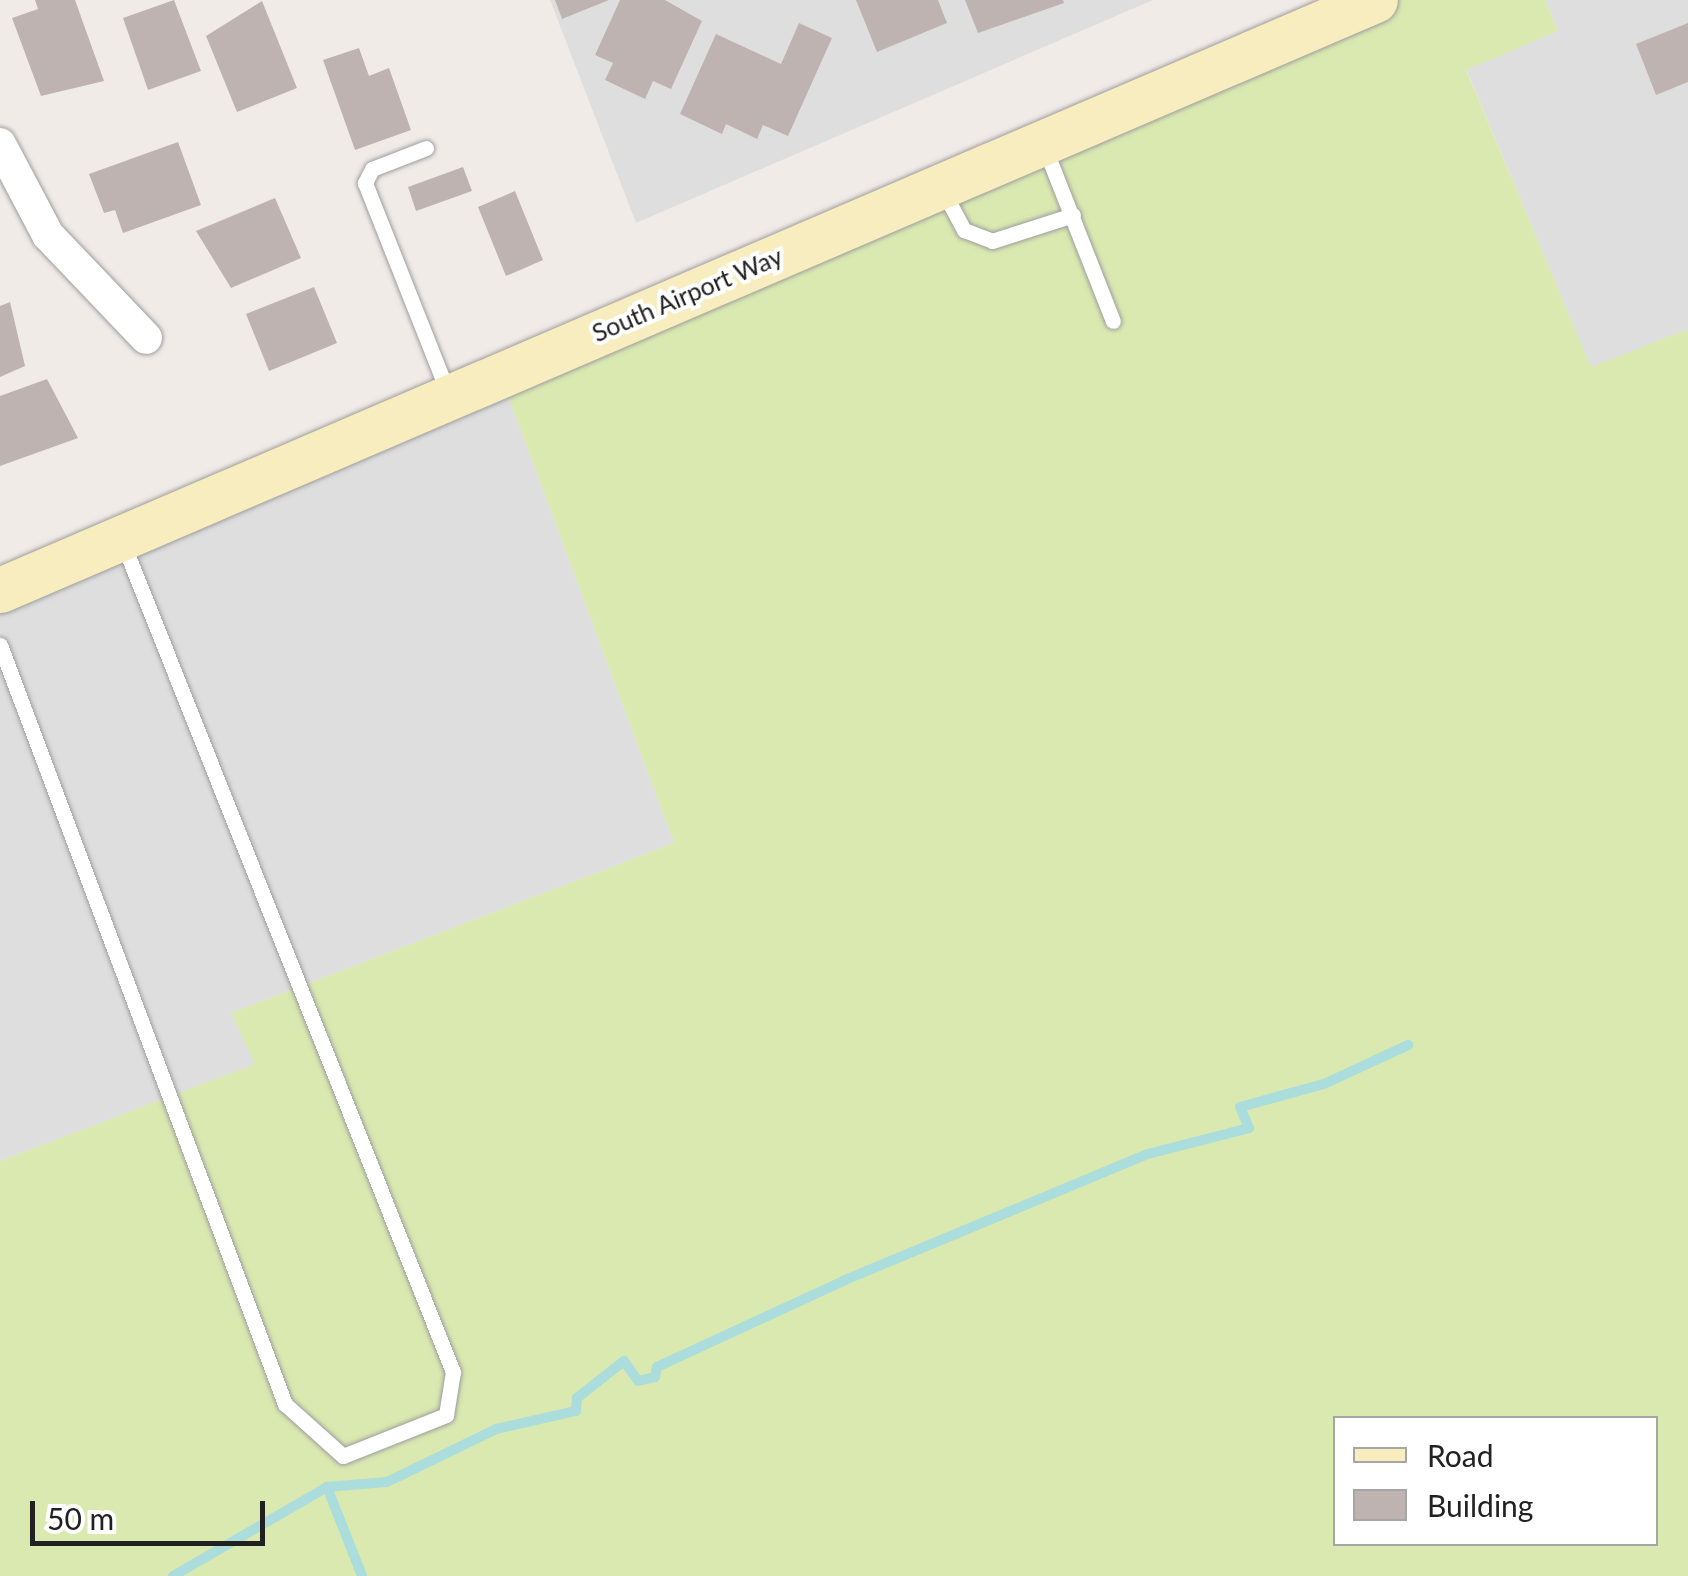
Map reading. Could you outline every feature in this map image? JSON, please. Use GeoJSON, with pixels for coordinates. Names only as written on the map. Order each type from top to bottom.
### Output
{"type":"FeatureCollection","features":[{"type":"Feature","properties":{"kind":"main road","name":"South Airport Way"},"geometry":{"type":"LineString","coordinates":[[0,590],[1375,0]]}},
{"type":"Feature","properties":{"kind":"street"},"geometry":{"type":"LineString","coordinates":[[0,144],[48,235],[146,338]]}},
{"type":"Feature","properties":{"kind":"lane"},"geometry":{"type":"LineString","coordinates":[[1043,142],[1113,321]]}},
{"type":"Feature","properties":{"kind":"lane"},"geometry":{"type":"LineString","coordinates":[[426,148],[372,169],[366,183],[449,397]]}},
{"type":"Feature","properties":{"kind":"lane"},"geometry":{"type":"LineString","coordinates":[[940,185],[964,230],[992,241],[1074,214]]}},
{"type":"Feature","properties":{"kind":"lane"},"geometry":{"type":"LineString","coordinates":[[0,645],[285,1404],[343,1456],[446,1415],[453,1372],[121,538]]}},
{"type":"Feature","properties":{"kind":"shaded area"},"geometry":{"type":"Polygon","coordinates":[[[550,0],[1153,0],[636,223],[550,0]]]}},
{"type":"Feature","properties":{"kind":"shaded area"},"geometry":{"type":"Polygon","coordinates":[[[1545,0],[1688,0],[1688,329],[1591,368],[1466,69],[1558,31],[1545,0]]]}},
{"type":"Feature","properties":{"kind":"shaded area"},"geometry":{"type":"Polygon","coordinates":[[[496,363],[674,843],[231,1013],[256,1064],[0,1161],[0,576],[496,363]]]}},
{"type":"Feature","properties":{"kind":"green space"},"geometry":{"type":"Polygon","coordinates":[[[1324,0],[1545,0],[1558,31],[1466,70],[1591,367],[1688,329],[1688,1576],[0,1576],[0,1161],[255,1064],[231,1013],[674,843],[496,363],[1324,0]]]}},
{"type":"Feature","properties":{"kind":"building"},"geometry":{"type":"Polygon","coordinates":[[[35,0],[75,0],[104,81],[41,96],[12,18],[38,9],[35,0]]]}},
{"type":"Feature","properties":{"kind":"building"},"geometry":{"type":"Polygon","coordinates":[[[174,0],[201,71],[148,90],[123,18],[174,0]]]}},
{"type":"Feature","properties":{"kind":"building"},"geometry":{"type":"Polygon","coordinates":[[[555,0],[609,0],[562,19],[555,0]]]}},
{"type":"Feature","properties":{"kind":"building"},"geometry":{"type":"Polygon","coordinates":[[[620,0],[665,0],[702,21],[671,89],[653,81],[645,99],[605,80],[613,63],[595,55],[620,0]]]}},
{"type":"Feature","properties":{"kind":"building"},"geometry":{"type":"Polygon","coordinates":[[[856,0],[938,0],[947,23],[877,52],[856,0]]]}},
{"type":"Feature","properties":{"kind":"building"},"geometry":{"type":"Polygon","coordinates":[[[965,0],[1063,0],[1064,3],[978,33],[965,0]]]}},
{"type":"Feature","properties":{"kind":"building"},"geometry":{"type":"Polygon","coordinates":[[[262,1],[297,88],[237,112],[206,36],[262,1]]]}},
{"type":"Feature","properties":{"kind":"building"},"geometry":{"type":"Polygon","coordinates":[[[799,23],[832,38],[788,136],[763,125],[757,139],[726,124],[722,134],[680,114],[716,34],[781,64],[799,23]]]}},
{"type":"Feature","properties":{"kind":"building"},"geometry":{"type":"Polygon","coordinates":[[[1688,23],[1688,82],[1656,95],[1636,44],[1688,23]]]}},
{"type":"Feature","properties":{"kind":"building"},"geometry":{"type":"Polygon","coordinates":[[[359,48],[369,76],[389,68],[411,130],[355,150],[323,60],[359,48]]]}},
{"type":"Feature","properties":{"kind":"building"},"geometry":{"type":"Polygon","coordinates":[[[178,142],[201,205],[123,233],[115,210],[104,213],[89,174],[178,142]]]}},
{"type":"Feature","properties":{"kind":"building"},"geometry":{"type":"Polygon","coordinates":[[[463,167],[472,191],[416,211],[408,187],[463,167]]]}},
{"type":"Feature","properties":{"kind":"building"},"geometry":{"type":"Polygon","coordinates":[[[515,191],[543,260],[506,276],[478,207],[515,191]]]}},
{"type":"Feature","properties":{"kind":"building"},"geometry":{"type":"Polygon","coordinates":[[[275,198],[301,258],[231,288],[196,231],[275,198]]]}},
{"type":"Feature","properties":{"kind":"building"},"geometry":{"type":"Polygon","coordinates":[[[314,287],[337,343],[269,371],[246,314],[314,287]]]}},
{"type":"Feature","properties":{"kind":"building"},"geometry":{"type":"Polygon","coordinates":[[[10,302],[25,366],[0,377],[0,306],[10,302]]]}},
{"type":"Feature","properties":{"kind":"building"},"geometry":{"type":"Polygon","coordinates":[[[47,379],[78,438],[0,466],[0,396],[47,379]]]}},
{"type":"Feature","properties":{"kind":"waterway"},"geometry":{"type":"LineString","coordinates":[[173,1576],[327,1487],[387,1482],[496,1429],[576,1411],[577,1398],[624,1361],[638,1381],[655,1377],[657,1367],[845,1280],[1148,1154],[1249,1128],[1240,1107],[1324,1084],[1408,1045]]}},
{"type":"Feature","properties":{"kind":"waterway"},"geometry":{"type":"LineString","coordinates":[[327,1487],[362,1576]]}}]}
